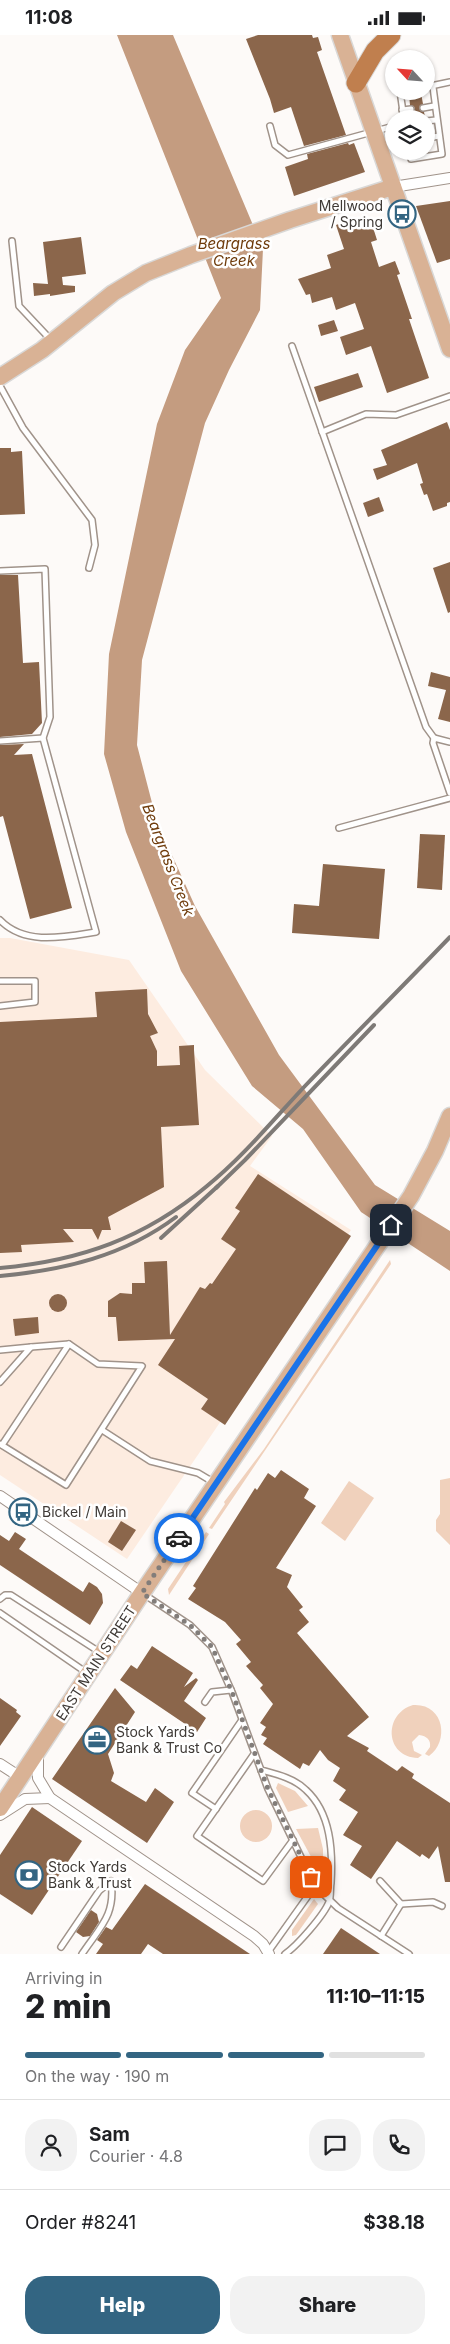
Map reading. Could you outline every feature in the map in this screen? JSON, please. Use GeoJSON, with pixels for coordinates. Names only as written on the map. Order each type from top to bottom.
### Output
{"type":"FeatureCollection","features":[{"type":"Feature","properties":{"kind":"highway"},"geometry":{"type":"LineString","coordinates":[[356,83],[374,51],[391,35]]}},
{"type":"Feature","properties":{"kind":"main road"},"geometry":{"type":"LineString","coordinates":[[340,35],[450,349]]}},
{"type":"Feature","properties":{"kind":"main road"},"geometry":{"type":"LineString","coordinates":[[0,377],[53,342],[112,293],[146,273],[290,220],[393,187]]}},
{"type":"Feature","properties":{"kind":"main road","name":"EAST MAIN STREET"},"geometry":{"type":"LineString","coordinates":[[0,1808],[142,1593],[411,1197],[436,1151],[450,1116]]}},
{"type":"Feature","properties":{"kind":"street"},"geometry":{"type":"LineString","coordinates":[[393,187],[450,178]]}},
{"type":"Feature","properties":{"kind":"street"},"geometry":{"type":"LineString","coordinates":[[0,1496],[142,1593]]}},
{"type":"Feature","properties":{"kind":"street"},"geometry":{"type":"LineString","coordinates":[[39,1750],[38,1779],[50,1798],[254,1936],[269,1953]]}},
{"type":"Feature","properties":{"kind":"street"},"geometry":{"type":"LineString","coordinates":[[0,1764],[20,1777]]}},
{"type":"Feature","properties":{"kind":"street"},"geometry":{"type":"LineString","coordinates":[[0,1815],[25,1799],[50,1798]]}},
{"type":"Feature","properties":{"kind":"lane"},"geometry":{"type":"LineString","coordinates":[[435,86],[450,82]]}},
{"type":"Feature","properties":{"kind":"lane"},"geometry":{"type":"LineString","coordinates":[[401,100],[402,110],[411,109]]}},
{"type":"Feature","properties":{"kind":"lane"},"geometry":{"type":"LineString","coordinates":[[434,100],[442,154],[435,155]]}},
{"type":"Feature","properties":{"kind":"lane"},"geometry":{"type":"LineString","coordinates":[[423,108],[434,106]]}},
{"type":"Feature","properties":{"kind":"lane"},"geometry":{"type":"LineString","coordinates":[[270,126],[276,145],[288,155],[385,128]]}},
{"type":"Feature","properties":{"kind":"lane"},"geometry":{"type":"LineString","coordinates":[[435,137],[439,136]]}},
{"type":"Feature","properties":{"kind":"lane"},"geometry":{"type":"LineString","coordinates":[[12,241],[18,306],[53,342]]}},
{"type":"Feature","properties":{"kind":"lane"},"geometry":{"type":"LineString","coordinates":[[292,346],[426,727],[434,738],[435,754],[450,793]]}},
{"type":"Feature","properties":{"kind":"lane"},"geometry":{"type":"LineString","coordinates":[[0,386],[23,428],[92,520],[95,545],[89,568]]}},
{"type":"Feature","properties":{"kind":"lane"},"geometry":{"type":"LineString","coordinates":[[322,432],[366,414],[396,415],[450,395]]}},
{"type":"Feature","properties":{"kind":"lane"},"geometry":{"type":"LineString","coordinates":[[0,571],[45,569],[50,717],[43,739],[96,932],[54,939],[34,937],[7,928],[0,920]]}},
{"type":"Feature","properties":{"kind":"lane"},"geometry":{"type":"LineString","coordinates":[[434,738],[450,742]]}},
{"type":"Feature","properties":{"kind":"lane"},"geometry":{"type":"LineString","coordinates":[[0,741],[43,739]]}},
{"type":"Feature","properties":{"kind":"lane"},"geometry":{"type":"LineString","coordinates":[[339,828],[450,798]]}},
{"type":"Feature","properties":{"kind":"lane"},"geometry":{"type":"LineString","coordinates":[[0,981],[35,981],[35,1002],[0,1006]]}},
{"type":"Feature","properties":{"kind":"lane"},"geometry":{"type":"LineString","coordinates":[[0,1350],[69,1344],[98,1364],[142,1367],[66,1485],[1,1444],[69,1344]]}},
{"type":"Feature","properties":{"kind":"lane"},"geometry":{"type":"LineString","coordinates":[[0,1382],[31,1347]]}},
{"type":"Feature","properties":{"kind":"lane"},"geometry":{"type":"LineString","coordinates":[[102,1430],[150,1461],[198,1473],[217,1484]]}},
{"type":"Feature","properties":{"kind":"lane"},"geometry":{"type":"LineString","coordinates":[[142,1593],[190,1625],[212,1647],[231,1690],[260,1770],[316,1886],[329,1901],[409,1954]]}},
{"type":"Feature","properties":{"kind":"lane"},"geometry":{"type":"LineString","coordinates":[[0,1599],[5,1595],[10,1595],[103,1654]]}},
{"type":"Feature","properties":{"kind":"lane"},"geometry":{"type":"LineString","coordinates":[[0,1613],[89,1675]]}},
{"type":"Feature","properties":{"kind":"lane"},"geometry":{"type":"LineString","coordinates":[[205,1702],[212,1692],[231,1690]]}},
{"type":"Feature","properties":{"kind":"lane"},"geometry":{"type":"LineString","coordinates":[[216,1809],[192,1793],[242,1720]]}},
{"type":"Feature","properties":{"kind":"lane"},"geometry":{"type":"LineString","coordinates":[[254,1754],[197,1836],[263,1881],[293,1840]]}},
{"type":"Feature","properties":{"kind":"lane"},"geometry":{"type":"LineString","coordinates":[[260,1770],[293,1781],[313,1798],[329,1832],[332,1863],[329,1901],[297,1947],[285,1954]]}},
{"type":"Feature","properties":{"kind":"lane"},"geometry":{"type":"LineString","coordinates":[[61,1947],[99,1891],[111,1881],[114,1898],[110,1913],[82,1954]]}},
{"type":"Feature","properties":{"kind":"lane"},"geometry":{"type":"LineString","coordinates":[[380,1881],[401,1904]]}},
{"type":"Feature","properties":{"kind":"lane"},"geometry":{"type":"LineString","coordinates":[[269,1953],[316,1886]]}},
{"type":"Feature","properties":{"kind":"lane"},"geometry":{"type":"LineString","coordinates":[[401,1904],[433,1902],[442,1906]]}},
{"type":"Feature","properties":{"kind":"lane"},"geometry":{"type":"LineString","coordinates":[[381,1936],[401,1904]]}},
{"type":"Feature","properties":{"kind":"shaded area"},"geometry":{"type":"Polygon","coordinates":[[[0,938],[10,938],[129,960],[205,1070],[272,1136],[250,1166],[351,1230],[127,1559],[0,1475],[0,938]]]}},
{"type":"Feature","properties":{"kind":"shaded area"},"geometry":{"type":"Polygon","coordinates":[[[390,1260],[391,1264],[212,1529],[209,1528],[225,1504],[224,1502],[264,1449],[390,1260]]]}},
{"type":"Feature","properties":{"kind":"shaded area"},"geometry":{"type":"Polygon","coordinates":[[[450,1478],[450,1545],[436,1531],[436,1520],[440,1514],[440,1480],[450,1478]]]}},
{"type":"Feature","properties":{"kind":"shaded area"},"geometry":{"type":"Polygon","coordinates":[[[349,1481],[374,1498],[345,1541],[321,1523],[349,1481]]]}},
{"type":"Feature","properties":{"kind":"shaded area"},"geometry":{"type":"Polygon","coordinates":[[[206,1532],[209,1534],[169,1595],[168,1589],[206,1532]]]}},
{"type":"Feature","properties":{"kind":"shaded area"},"geometry":{"type":"Polygon","coordinates":[[[413,1705],[423,1706],[432,1710],[440,1724],[440,1741],[436,1749],[429,1756],[425,1754],[430,1747],[430,1742],[424,1736],[419,1735],[412,1742],[414,1751],[422,1755],[418,1758],[407,1756],[399,1751],[394,1743],[392,1735],[396,1717],[403,1710],[413,1705]]]}},
{"type":"Feature","properties":{"kind":"shaded area"},"geometry":{"type":"Polygon","coordinates":[[[278,1783],[295,1791],[308,1806],[288,1812],[276,1788],[278,1783]]]}},
{"type":"Feature","properties":{"kind":"shaded area"},"geometry":{"type":"Polygon","coordinates":[[[256,1810],[262,1811],[267,1815],[271,1820],[271,1832],[267,1837],[262,1841],[256,1842],[250,1841],[245,1837],[241,1832],[240,1826],[241,1820],[245,1815],[250,1811],[256,1810]]]}},
{"type":"Feature","properties":{"kind":"shaded area"},"geometry":{"type":"Polygon","coordinates":[[[318,1828],[323,1849],[323,1864],[320,1867],[316,1866],[296,1829],[318,1828]]]}},
{"type":"Feature","properties":{"kind":"shaded area"},"geometry":{"type":"Polygon","coordinates":[[[314,1899],[318,1904],[296,1935],[292,1936],[292,1930],[314,1899]]]}},
{"type":"Feature","properties":{"kind":"water","name":"Beargrass Creek"},"geometry":{"type":"Polygon","coordinates":[[[117,35],[173,35],[263,249],[260,310],[229,370],[205,423],[142,660],[137,745],[157,822],[195,906],[279,1055],[375,1185],[450,1231],[450,1271],[361,1212],[303,1129],[252,1086],[181,971],[126,832],[104,754],[109,654],[157,424],[185,350],[221,298],[117,35]]]}},
{"type":"Feature","properties":{"kind":"building"},"geometry":{"type":"Polygon","coordinates":[[[258,35],[312,35],[313,38],[318,37],[322,50],[317,52],[346,135],[304,146],[291,107],[274,113],[246,39],[258,35]]]}},
{"type":"Feature","properties":{"kind":"building"},"geometry":{"type":"Polygon","coordinates":[[[410,100],[422,100],[423,104],[419,108],[422,110],[413,110],[415,108],[410,105],[410,100]]]}},
{"type":"Feature","properties":{"kind":"building"},"geometry":{"type":"Polygon","coordinates":[[[348,143],[349,145],[354,143],[365,172],[294,196],[285,167],[308,159],[307,154],[348,143]]]}},
{"type":"Feature","properties":{"kind":"building"},"geometry":{"type":"Polygon","coordinates":[[[450,201],[450,259],[437,263],[416,206],[450,201]]]}},
{"type":"Feature","properties":{"kind":"building"},"geometry":{"type":"Polygon","coordinates":[[[370,218],[377,240],[371,242],[379,267],[395,261],[400,274],[397,275],[412,319],[409,319],[429,378],[387,393],[371,346],[346,355],[340,337],[364,329],[355,303],[336,310],[332,297],[312,303],[310,294],[306,295],[298,279],[331,268],[327,255],[344,249],[336,225],[352,219],[354,223],[370,218]]]}},
{"type":"Feature","properties":{"kind":"building"},"geometry":{"type":"Polygon","coordinates":[[[81,237],[86,274],[62,277],[63,285],[75,286],[75,292],[50,296],[50,294],[34,296],[33,283],[48,284],[43,242],[81,237]]]}},
{"type":"Feature","properties":{"kind":"building"},"geometry":{"type":"Polygon","coordinates":[[[334,320],[338,331],[321,336],[318,325],[334,320]]]}},
{"type":"Feature","properties":{"kind":"building"},"geometry":{"type":"Polygon","coordinates":[[[358,373],[363,387],[319,402],[314,387],[358,373]]]}},
{"type":"Feature","properties":{"kind":"building"},"geometry":{"type":"Polygon","coordinates":[[[447,422],[450,430],[450,502],[447,503],[447,506],[433,511],[427,494],[424,495],[420,484],[423,483],[417,463],[377,480],[373,469],[387,465],[381,450],[447,422]]]}},
{"type":"Feature","properties":{"kind":"building"},"geometry":{"type":"Polygon","coordinates":[[[0,448],[11,448],[11,452],[22,451],[25,514],[0,515],[0,448]]]}},
{"type":"Feature","properties":{"kind":"building"},"geometry":{"type":"Polygon","coordinates":[[[379,497],[384,511],[368,517],[363,503],[379,497]]]}},
{"type":"Feature","properties":{"kind":"building"},"geometry":{"type":"Polygon","coordinates":[[[450,562],[450,612],[448,613],[433,568],[450,562]]]}},
{"type":"Feature","properties":{"kind":"building"},"geometry":{"type":"Polygon","coordinates":[[[0,575],[18,575],[23,663],[39,662],[42,723],[32,734],[0,737],[0,575]]]}},
{"type":"Feature","properties":{"kind":"building"},"geometry":{"type":"Polygon","coordinates":[[[431,672],[450,677],[450,722],[438,719],[446,690],[428,686],[431,672]]]}},
{"type":"Feature","properties":{"kind":"building"},"geometry":{"type":"Polygon","coordinates":[[[24,744],[14,755],[32,754],[72,908],[30,919],[3,816],[0,817],[0,745],[24,744]]]}},
{"type":"Feature","properties":{"kind":"building"},"geometry":{"type":"Polygon","coordinates":[[[420,834],[445,835],[442,890],[417,888],[420,834]]]}},
{"type":"Feature","properties":{"kind":"building"},"geometry":{"type":"Polygon","coordinates":[[[323,864],[385,869],[379,939],[292,933],[294,904],[319,906],[323,864]]]}},
{"type":"Feature","properties":{"kind":"building"},"geometry":{"type":"Polygon","coordinates":[[[147,989],[148,1014],[158,1033],[150,1036],[157,1051],[157,1066],[180,1065],[179,1046],[194,1045],[199,1125],[161,1127],[164,1187],[108,1217],[111,1230],[102,1230],[98,1240],[92,1229],[63,1229],[74,1242],[21,1245],[22,1252],[0,1253],[0,1022],[97,1017],[95,992],[147,989]]]}},
{"type":"Feature","properties":{"kind":"building"},"geometry":{"type":"Polygon","coordinates":[[[258,1174],[351,1236],[225,1425],[201,1409],[208,1399],[158,1365],[175,1339],[118,1341],[116,1317],[108,1317],[108,1301],[120,1293],[132,1294],[132,1283],[145,1283],[144,1262],[167,1261],[170,1335],[200,1287],[205,1289],[210,1283],[212,1284],[236,1249],[221,1239],[240,1211],[235,1208],[258,1174]]]}},
{"type":"Feature","properties":{"kind":"building"},"geometry":{"type":"Polygon","coordinates":[[[54,1294],[62,1294],[67,1299],[65,1310],[54,1312],[49,1307],[49,1299],[54,1294]]]}},
{"type":"Feature","properties":{"kind":"building"},"geometry":{"type":"Polygon","coordinates":[[[38,1317],[39,1333],[15,1336],[13,1319],[38,1317]]]}},
{"type":"Feature","properties":{"kind":"building"},"geometry":{"type":"Polygon","coordinates":[[[281,1470],[309,1489],[304,1498],[316,1506],[276,1568],[292,1575],[287,1587],[303,1607],[299,1610],[309,1622],[297,1633],[369,1717],[347,1736],[369,1748],[367,1751],[397,1771],[402,1766],[414,1774],[412,1778],[450,1803],[450,1882],[445,1882],[438,1846],[429,1859],[422,1854],[420,1857],[397,1841],[371,1879],[350,1865],[362,1846],[343,1835],[358,1812],[339,1800],[346,1790],[333,1781],[340,1768],[328,1760],[320,1750],[309,1766],[303,1763],[300,1769],[263,1744],[267,1738],[261,1735],[266,1727],[260,1723],[273,1704],[260,1688],[263,1685],[246,1666],[251,1662],[236,1644],[241,1640],[225,1622],[188,1599],[196,1588],[193,1586],[255,1488],[257,1490],[268,1473],[275,1478],[281,1470]]]}},
{"type":"Feature","properties":{"kind":"building"},"geometry":{"type":"Polygon","coordinates":[[[121,1521],[136,1530],[122,1551],[108,1542],[121,1521]]]}},
{"type":"Feature","properties":{"kind":"building"},"geometry":{"type":"Polygon","coordinates":[[[15,1532],[26,1539],[19,1549],[83,1592],[89,1582],[97,1587],[102,1594],[103,1603],[90,1625],[0,1565],[0,1535],[9,1541],[15,1532]]]}},
{"type":"Feature","properties":{"kind":"building"},"geometry":{"type":"Polygon","coordinates":[[[152,1646],[193,1673],[184,1687],[196,1678],[198,1680],[184,1701],[206,1718],[197,1732],[120,1680],[131,1665],[137,1669],[152,1646]]]}},
{"type":"Feature","properties":{"kind":"building","name":"Stock Yards Bank & Trust Co"},"geometry":{"type":"Polygon","coordinates":[[[115,1688],[135,1712],[108,1754],[114,1773],[111,1781],[146,1802],[155,1788],[174,1802],[147,1843],[52,1779],[115,1688]]]}},
{"type":"Feature","properties":{"kind":"building"},"geometry":{"type":"Polygon","coordinates":[[[0,1698],[17,1710],[16,1712],[21,1716],[0,1746],[0,1698]]]}},
{"type":"Feature","properties":{"kind":"building","name":"Stock Yards Bank & Trust"},"geometry":{"type":"Polygon","coordinates":[[[32,1807],[82,1841],[32,1915],[0,1894],[0,1855],[32,1807]]]}},
{"type":"Feature","properties":{"kind":"building"},"geometry":{"type":"Polygon","coordinates":[[[145,1884],[250,1954],[163,1954],[148,1944],[141,1954],[96,1954],[103,1944],[97,1940],[106,1927],[112,1930],[145,1884]]]}},
{"type":"Feature","properties":{"kind":"building"},"geometry":{"type":"Polygon","coordinates":[[[91,1910],[97,1914],[99,1922],[90,1936],[83,1937],[76,1932],[91,1910]]]}},
{"type":"Feature","properties":{"kind":"building"},"geometry":{"type":"Polygon","coordinates":[[[341,1928],[380,1954],[323,1954],[341,1928]]]}},
{"type":"Feature","properties":{"kind":"railway"},"geometry":{"type":"LineString","coordinates":[[0,1268],[57,1260],[110,1244],[160,1220],[184,1204],[220,1175],[245,1151],[305,1086],[450,937]]}},
{"type":"Feature","properties":{"kind":"railway"},"geometry":{"type":"LineString","coordinates":[[216,1188],[374,1025]]}},
{"type":"Feature","properties":{"kind":"railway"},"geometry":{"type":"LineString","coordinates":[[161,1238],[218,1186]]}},
{"type":"Feature","properties":{"kind":"railway"},"geometry":{"type":"LineString","coordinates":[[0,1276],[47,1270],[92,1259],[136,1242],[176,1217]]}},
{"type":"Feature","properties":{"kind":"way so far"},"geometry":{"type":"LineString","coordinates":[[179,1538],[142,1593],[190,1625],[212,1647],[232,1692],[268,1789],[311,1877]]}},
{"type":"Feature","properties":{"kind":"place","name":"Mellwood / Spring"},"geometry":{"type":"Point","coordinates":[402,214]}},
{"type":"Feature","properties":{"kind":"place","name":"Bickel / Main"},"geometry":{"type":"Point","coordinates":[23,1512]}},
{"type":"Feature","properties":{"kind":"place","name":"Stock Yards Bank & Trust Co"},"geometry":{"type":"Point","coordinates":[97,1740]}},
{"type":"Feature","properties":{"kind":"place","name":"Stock Yards Bank & Trust"},"geometry":{"type":"Point","coordinates":[29,1875]}},
{"type":"Feature","properties":{"kind":"route"},"geometry":{"type":"LineString","coordinates":[[179,1538],[391,1225]]}}]}
